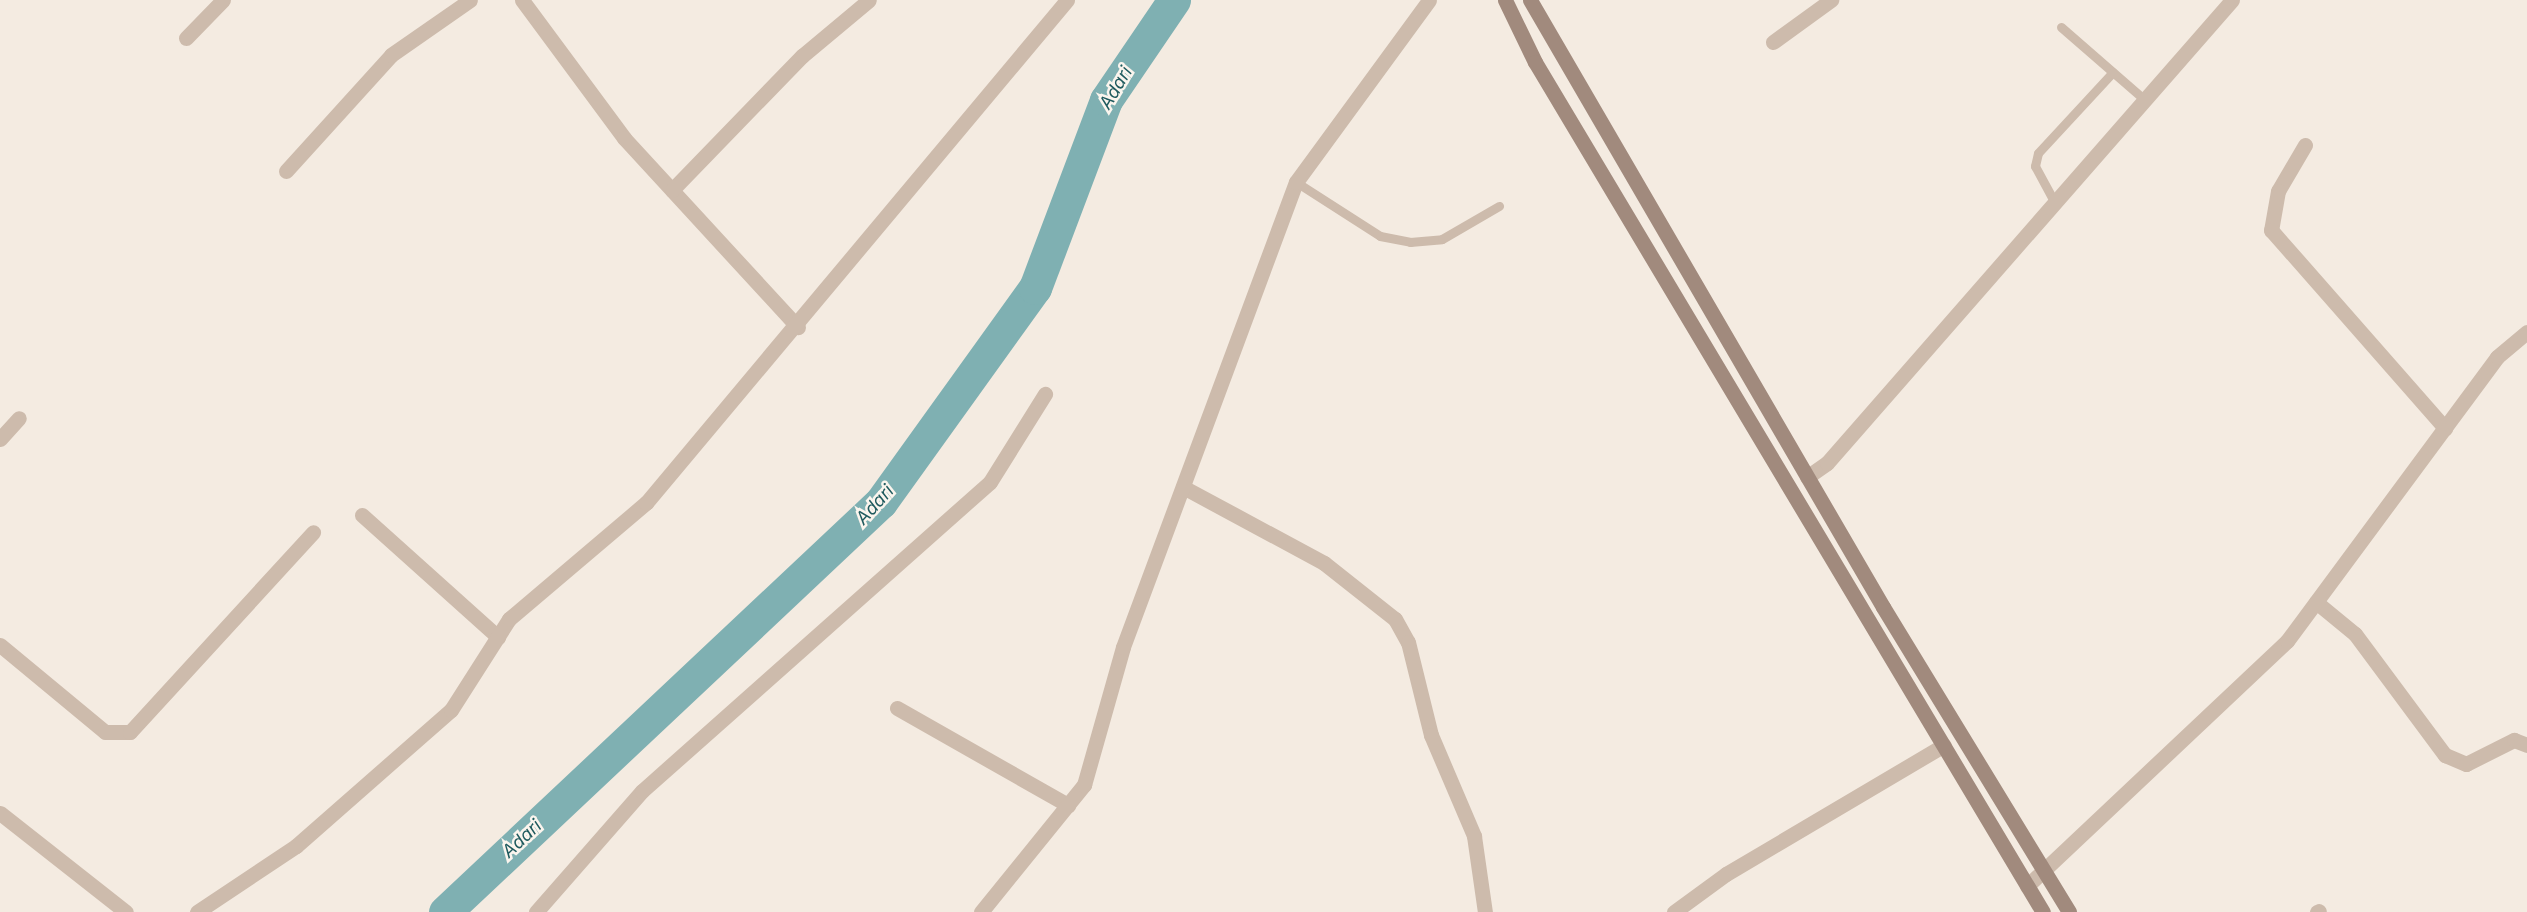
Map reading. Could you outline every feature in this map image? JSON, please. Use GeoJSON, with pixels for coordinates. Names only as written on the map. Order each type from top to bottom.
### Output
{"type":"FeatureCollection","features":[{"type":"Feature","properties":{"kind":"main road"},"geometry":{"type":"LineString","coordinates":[[1505,0],[1535,62],[2043,912]]}},
{"type":"Feature","properties":{"kind":"main road"},"geometry":{"type":"LineString","coordinates":[[1530,0],[1807,477],[2069,912]]}},
{"type":"Feature","properties":{"kind":"street"},"geometry":{"type":"LineString","coordinates":[[186,38],[223,0]]}},
{"type":"Feature","properties":{"kind":"street"},"geometry":{"type":"LineString","coordinates":[[286,171],[391,55],[470,0]]}},
{"type":"Feature","properties":{"kind":"street"},"geometry":{"type":"LineString","coordinates":[[522,0],[624,138],[798,327]]}},
{"type":"Feature","properties":{"kind":"street"},"geometry":{"type":"LineString","coordinates":[[672,190],[802,56],[869,0]]}},
{"type":"Feature","properties":{"kind":"street"},"geometry":{"type":"LineString","coordinates":[[197,912],[296,846],[451,710],[510,619],[646,502],[798,327],[1067,0]]}},
{"type":"Feature","properties":{"kind":"street"},"geometry":{"type":"LineString","coordinates":[[981,912],[1084,785],[1123,647],[1296,182],[1429,0]]}},
{"type":"Feature","properties":{"kind":"street"},"geometry":{"type":"LineString","coordinates":[[1773,42],[1831,0]]}},
{"type":"Feature","properties":{"kind":"street"},"geometry":{"type":"LineString","coordinates":[[1807,477],[1827,463],[2232,0]]}},
{"type":"Feature","properties":{"kind":"street"},"geometry":{"type":"LineString","coordinates":[[2306,145],[2278,191],[2271,230],[2445,428]]}},
{"type":"Feature","properties":{"kind":"street"},"geometry":{"type":"LineString","coordinates":[[2027,886],[2287,641],[2497,357],[2527,332]]}},
{"type":"Feature","properties":{"kind":"street"},"geometry":{"type":"LineString","coordinates":[[536,912],[642,791],[990,482],[1045,394]]}},
{"type":"Feature","properties":{"kind":"street"},"geometry":{"type":"LineString","coordinates":[[0,439],[19,418]]}},
{"type":"Feature","properties":{"kind":"street"},"geometry":{"type":"LineString","coordinates":[[1183,487],[1324,563],[1395,619],[1408,642],[1431,735],[1474,836],[1485,912]]}},
{"type":"Feature","properties":{"kind":"street"},"geometry":{"type":"LineString","coordinates":[[362,515],[498,637]]}},
{"type":"Feature","properties":{"kind":"street"},"geometry":{"type":"LineString","coordinates":[[0,645],[105,732],[130,732],[313,531]]}},
{"type":"Feature","properties":{"kind":"street"},"geometry":{"type":"LineString","coordinates":[[2316,602],[2355,634],[2445,756],[2466,765],[2514,740],[2527,745]]}},
{"type":"Feature","properties":{"kind":"street"},"geometry":{"type":"LineString","coordinates":[[897,708],[1068,805]]}},
{"type":"Feature","properties":{"kind":"street"},"geometry":{"type":"LineString","coordinates":[[1674,912],[1726,874],[1944,745]]}},
{"type":"Feature","properties":{"kind":"street"},"geometry":{"type":"LineString","coordinates":[[0,813],[126,912]]}},
{"type":"Feature","properties":{"kind":"lane"},"geometry":{"type":"LineString","coordinates":[[2061,27],[2145,100]]}},
{"type":"Feature","properties":{"kind":"lane"},"geometry":{"type":"LineString","coordinates":[[2055,203],[2035,166],[2038,153],[2114,72]]}},
{"type":"Feature","properties":{"kind":"lane"},"geometry":{"type":"LineString","coordinates":[[1296,182],[1380,236],[1410,242],[1442,239],[1499,206]]}},
{"type":"Feature","properties":{"kind":"waterway","name":"Adari"},"geometry":{"type":"LineString","coordinates":[[445,912],[881,502],[1035,288],[1106,100],[1174,0]]}}]}
